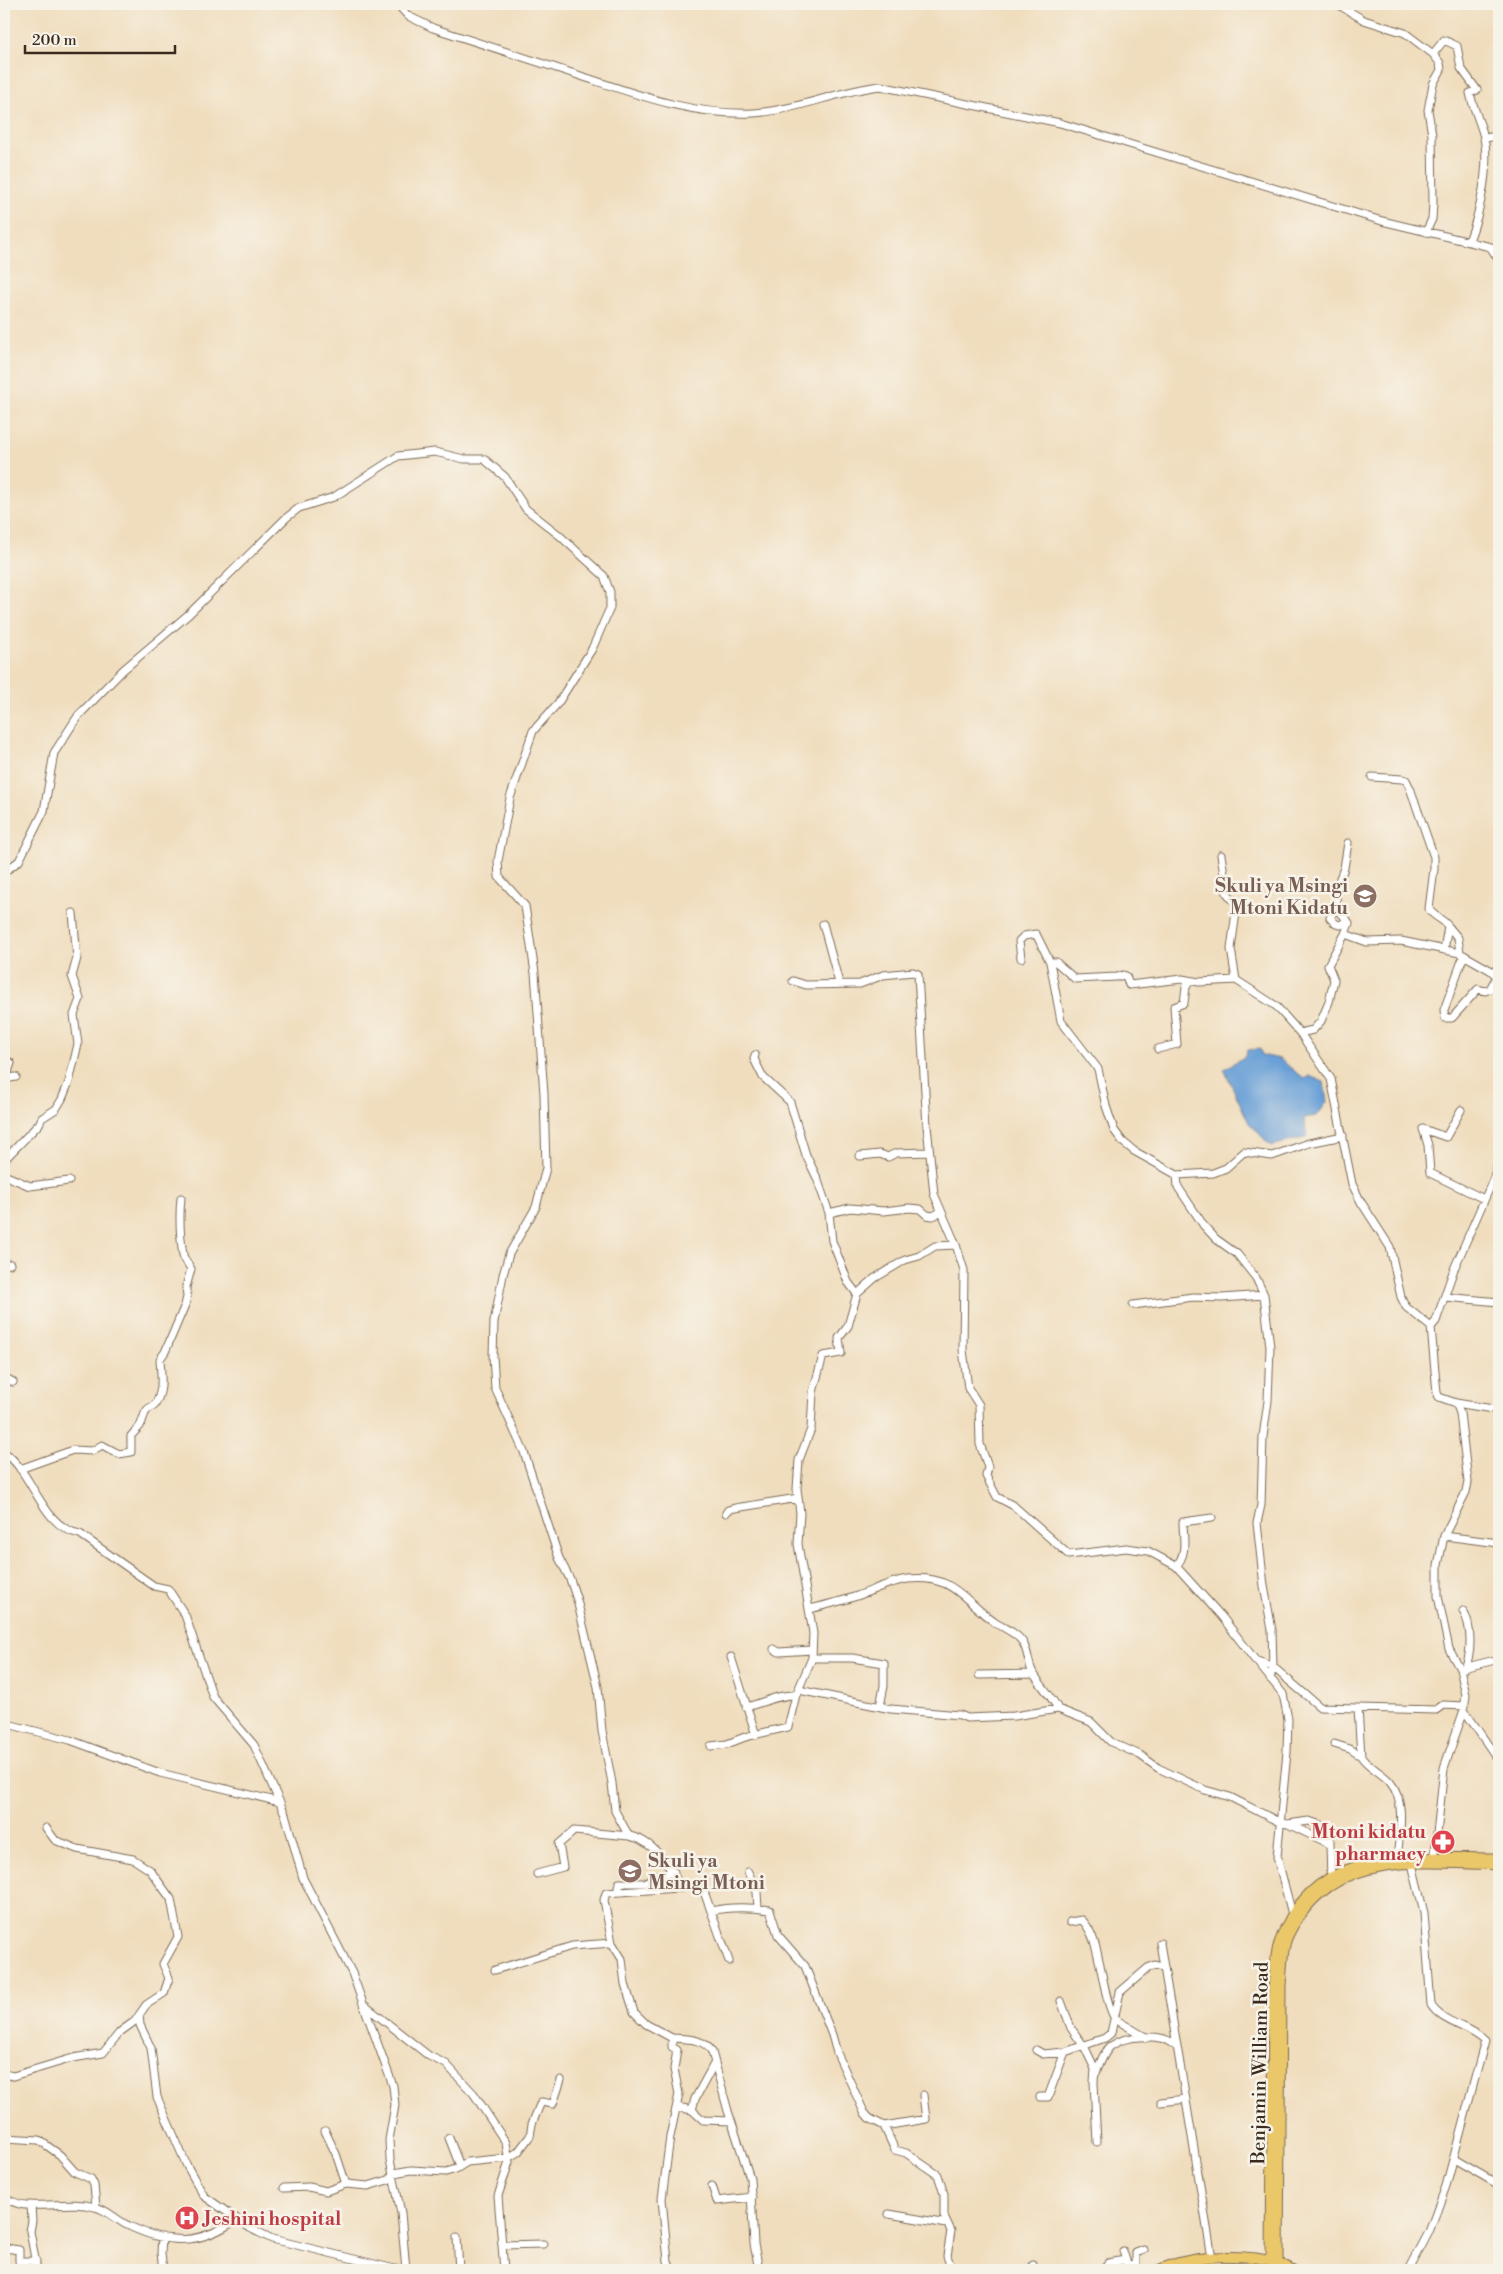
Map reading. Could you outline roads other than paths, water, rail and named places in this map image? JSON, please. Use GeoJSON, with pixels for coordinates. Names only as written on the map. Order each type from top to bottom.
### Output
{"type":"FeatureCollection","features":[{"type":"Feature","properties":{"kind":"main road","name":"Benjamin William Road"},"geometry":{"type":"LineString","coordinates":[[1275,2263],[1281,1986],[1286,1944],[1299,1916],[1331,1881],[1377,1867],[1434,1861],[1499,1858]]}},
{"type":"Feature","properties":{"kind":"main road","name":"Benjamin William Road"},"geometry":{"type":"LineString","coordinates":[[1276,2243],[1273,1988],[1278,1944],[1292,1914],[1307,1895],[1358,1865],[1397,1859],[1499,1865]]}},
{"type":"Feature","properties":{"kind":"main road"},"geometry":{"type":"LineString","coordinates":[[1257,2258],[1268,2253],[1276,2243],[1292,2269]]}},
{"type":"Feature","properties":{"kind":"main road"},"geometry":{"type":"LineString","coordinates":[[1158,2270],[1212,2258],[1257,2258],[1292,2269]]}},
{"type":"Feature","properties":{"kind":"street"},"geometry":{"type":"LineString","coordinates":[[397,4],[408,16],[433,28],[655,100],[709,112],[754,112],[794,108],[853,89],[880,86],[1060,123],[1426,232],[1495,248],[1499,260]]}},
{"type":"Feature","properties":{"kind":"street"},"geometry":{"type":"LineString","coordinates":[[1337,4],[1364,20],[1405,33],[1433,54],[1440,63],[1441,70],[1433,84],[1428,110],[1432,135],[1433,203],[1432,219],[1426,232]]}},
{"type":"Feature","properties":{"kind":"street"},"geometry":{"type":"LineString","coordinates":[[1433,54],[1444,40],[1456,46],[1461,68],[1477,90],[1470,93],[1484,138],[1486,158],[1478,219],[1469,241]]}},
{"type":"Feature","properties":{"kind":"street"},"geometry":{"type":"LineString","coordinates":[[1484,138],[1499,136]]}},
{"type":"Feature","properties":{"kind":"street"},"geometry":{"type":"LineString","coordinates":[[4,872],[19,861],[44,811],[54,753],[78,716],[123,670],[190,614],[286,518],[299,508],[334,497],[398,456],[436,452],[464,459],[484,459],[505,477],[526,509],[559,535],[604,576],[610,592],[610,608],[592,649],[558,704],[532,731],[510,798],[498,861],[499,877],[525,906],[535,973],[544,1094],[546,1168],[536,1207],[509,1254],[503,1275],[494,1322],[493,1356],[495,1388],[524,1452],[559,1558],[570,1579],[577,1600],[598,1687],[602,1731],[612,1783],[615,1811],[629,1836]]}},
{"type":"Feature","properties":{"kind":"street"},"geometry":{"type":"LineString","coordinates":[[1346,934],[1367,942],[1401,941],[1462,954],[1498,977],[1490,990],[1478,989],[1452,1018],[1445,1018],[1444,1010],[1462,954],[1458,938],[1442,918],[1433,914],[1429,909],[1434,857],[1408,783],[1402,779],[1372,776]]}},
{"type":"Feature","properties":{"kind":"street"},"geometry":{"type":"LineString","coordinates":[[1347,920],[1341,925],[1332,922],[1330,918],[1336,907],[1337,886],[1344,868],[1348,844]]}},
{"type":"Feature","properties":{"kind":"street"},"geometry":{"type":"LineString","coordinates":[[1222,855],[1227,892],[1237,904],[1231,949],[1236,980]]}},
{"type":"Feature","properties":{"kind":"street"},"geometry":{"type":"LineString","coordinates":[[1300,1033],[1313,1030],[1321,1021],[1329,1002],[1334,980],[1328,965],[1349,926],[1347,920],[1336,907]]}},
{"type":"Feature","properties":{"kind":"street"},"geometry":{"type":"LineString","coordinates":[[4,1160],[39,1124],[42,1118],[56,1109],[69,1082],[78,1044],[74,1015],[80,999],[72,976],[77,958],[73,914]]}},
{"type":"Feature","properties":{"kind":"street"},"geometry":{"type":"LineString","coordinates":[[823,924],[839,983]]}},
{"type":"Feature","properties":{"kind":"street"},"geometry":{"type":"LineString","coordinates":[[1444,950],[1448,926]]}},
{"type":"Feature","properties":{"kind":"street"},"geometry":{"type":"LineString","coordinates":[[1021,958],[1019,941],[1031,933],[1038,937],[1050,962],[1061,1021],[1098,1069],[1106,1106],[1114,1130],[1123,1142],[1134,1151],[1176,1175],[1213,1173],[1226,1168],[1244,1152],[1272,1156],[1309,1143],[1343,1136]]}},
{"type":"Feature","properties":{"kind":"street"},"geometry":{"type":"LineString","coordinates":[[1050,962],[1056,962],[1075,979],[1123,975],[1126,976],[1129,985],[1182,979],[1190,981],[1236,980],[1276,1006],[1300,1033],[1330,1079],[1352,1184],[1361,1202],[1390,1247],[1401,1297],[1406,1307],[1431,1327]]}},
{"type":"Feature","properties":{"kind":"street"},"geometry":{"type":"LineString","coordinates":[[793,981],[806,985],[860,984],[883,975],[913,972],[918,974],[929,1152],[934,1194],[956,1245],[964,1270],[963,1350],[968,1388],[979,1405],[980,1444],[988,1461],[986,1476],[993,1493],[997,1497],[1014,1506],[1069,1555],[1126,1548],[1148,1552],[1176,1566],[1222,1616],[1283,1694],[1288,1719],[1284,1823],[1277,1862],[1292,1914]]}},
{"type":"Feature","properties":{"kind":"street"},"geometry":{"type":"LineString","coordinates":[[1158,1049],[1177,1044],[1174,1007],[1184,1003],[1186,987],[1190,981]]}},
{"type":"Feature","properties":{"kind":"street"},"geometry":{"type":"LineString","coordinates":[[756,1056],[754,1060],[763,1077],[790,1102],[806,1155],[818,1178],[829,1213],[832,1242],[848,1282],[857,1294]]}},
{"type":"Feature","properties":{"kind":"street"},"geometry":{"type":"LineString","coordinates":[[4,1059],[10,1063],[5,1078],[16,1077]]}},
{"type":"Feature","properties":{"kind":"street"},"geometry":{"type":"LineString","coordinates":[[1461,1110],[1446,1137],[1423,1129],[1428,1145],[1430,1173],[1484,1199]]}},
{"type":"Feature","properties":{"kind":"street"},"geometry":{"type":"LineString","coordinates":[[860,1156],[880,1154],[888,1157],[896,1153],[929,1152]]}},
{"type":"Feature","properties":{"kind":"street"},"geometry":{"type":"LineString","coordinates":[[1499,1160],[1436,1321],[1431,1327],[1437,1393],[1439,1397],[1456,1403],[1499,1410]]}},
{"type":"Feature","properties":{"kind":"street"},"geometry":{"type":"LineString","coordinates":[[4,1175],[30,1186],[69,1181]]}},
{"type":"Feature","properties":{"kind":"street"},"geometry":{"type":"LineString","coordinates":[[1176,1175],[1178,1187],[1204,1226],[1216,1239],[1237,1254],[1256,1278],[1264,1295],[1270,1347],[1268,1401],[1263,1437],[1261,1505],[1258,1523],[1264,1586],[1272,1630],[1270,1679]]}},
{"type":"Feature","properties":{"kind":"street"},"geometry":{"type":"LineString","coordinates":[[20,1469],[73,1450],[92,1451],[102,1446],[119,1454],[131,1452],[131,1436],[139,1428],[144,1412],[148,1407],[154,1406],[160,1397],[162,1388],[160,1359],[165,1352],[187,1297],[186,1287],[191,1269],[183,1256],[184,1248],[179,1234],[181,1198]]}},
{"type":"Feature","properties":{"kind":"street"},"geometry":{"type":"LineString","coordinates":[[829,1213],[850,1208],[884,1211],[909,1208],[920,1209],[927,1215],[933,1216],[941,1212]]}},
{"type":"Feature","properties":{"kind":"street"},"geometry":{"type":"LineString","coordinates":[[711,1746],[728,1744],[788,1728],[797,1692],[812,1654],[813,1633],[810,1609],[798,1544],[799,1460],[811,1429],[813,1392],[819,1367],[824,1356],[841,1353],[839,1338],[848,1326],[857,1294],[875,1278],[905,1260],[919,1256],[935,1246],[956,1245]]}},
{"type":"Feature","properties":{"kind":"street"},"geometry":{"type":"LineString","coordinates":[[1133,1305],[1193,1297],[1222,1298],[1264,1295]]}},
{"type":"Feature","properties":{"kind":"street"},"geometry":{"type":"LineString","coordinates":[[1444,1297],[1499,1302]]}},
{"type":"Feature","properties":{"kind":"street"},"geometry":{"type":"LineString","coordinates":[[4,1377],[12,1382]]}},
{"type":"Feature","properties":{"kind":"street"},"geometry":{"type":"LineString","coordinates":[[1434,1861],[1444,1768],[1465,1708],[1466,1695],[1462,1669],[1448,1650],[1438,1596],[1438,1565],[1444,1536],[1466,1492],[1468,1482],[1460,1413],[1456,1403]]}},
{"type":"Feature","properties":{"kind":"street"},"geometry":{"type":"LineString","coordinates":[[5,1453],[20,1469],[57,1523],[69,1532],[80,1534],[154,1586],[168,1589],[185,1615],[213,1697],[254,1745],[290,1826],[291,1840],[303,1878],[352,1973],[393,2086],[395,2105],[389,2140],[390,2160],[401,2213],[406,2270]]}},
{"type":"Feature","properties":{"kind":"street"},"geometry":{"type":"LineString","coordinates":[[726,1514],[728,1510],[735,1508],[798,1498]]}},
{"type":"Feature","properties":{"kind":"street"},"geometry":{"type":"LineString","coordinates":[[1176,1566],[1180,1563],[1186,1537],[1184,1522],[1212,1518]]}},
{"type":"Feature","properties":{"kind":"street"},"geometry":{"type":"LineString","coordinates":[[1444,1536],[1499,1543]]}},
{"type":"Feature","properties":{"kind":"street"},"geometry":{"type":"LineString","coordinates":[[810,1609],[856,1596],[900,1580],[919,1578],[959,1590],[984,1614],[1024,1644],[1027,1661],[1058,1709]]}},
{"type":"Feature","properties":{"kind":"street"},"geometry":{"type":"LineString","coordinates":[[1462,1669],[1468,1657],[1469,1637],[1468,1622],[1463,1612]]}},
{"type":"Feature","properties":{"kind":"street"},"geometry":{"type":"LineString","coordinates":[[774,1650],[884,1663],[884,1686],[880,1706]]}},
{"type":"Feature","properties":{"kind":"street"},"geometry":{"type":"LineString","coordinates":[[731,1657],[756,1735]]}},
{"type":"Feature","properties":{"kind":"street"},"geometry":{"type":"LineString","coordinates":[[1462,1669],[1499,1659]]}},
{"type":"Feature","properties":{"kind":"street"},"geometry":{"type":"LineString","coordinates":[[1258,1663],[1270,1666],[1320,1707],[1436,1710],[1444,1705],[1465,1708],[1499,1762]]}},
{"type":"Feature","properties":{"kind":"street"},"geometry":{"type":"LineString","coordinates":[[1265,1673],[1270,1666]]}},
{"type":"Feature","properties":{"kind":"street"},"geometry":{"type":"LineString","coordinates":[[979,1675],[1034,1674]]}},
{"type":"Feature","properties":{"kind":"street"},"geometry":{"type":"LineString","coordinates":[[746,1707],[778,1696],[797,1692],[909,1712],[938,1713],[977,1718],[1025,1715],[1058,1709],[1091,1722],[1111,1742],[1140,1755],[1158,1768],[1205,1790],[1230,1797],[1330,1844]]}},
{"type":"Feature","properties":{"kind":"street"},"geometry":{"type":"LineString","coordinates":[[1358,1708],[1361,1756]]}},
{"type":"Feature","properties":{"kind":"street"},"geometry":{"type":"LineString","coordinates":[[4,1723],[70,1740],[160,1773],[280,1802]]}},
{"type":"Feature","properties":{"kind":"street"},"geometry":{"type":"LineString","coordinates":[[1334,1744],[1350,1749],[1361,1756],[1390,1782],[1400,1799],[1397,1859]]}},
{"type":"Feature","properties":{"kind":"street"},"geometry":{"type":"LineString","coordinates":[[1284,1823],[1309,1821],[1327,1827],[1330,1833],[1331,1881]]}},
{"type":"Feature","properties":{"kind":"street"},"geometry":{"type":"LineString","coordinates":[[4,2074],[13,2076],[72,2058],[102,2053],[120,2032],[139,2015],[146,2005],[164,1994],[168,1978],[163,1964],[178,1937],[171,1899],[150,1870],[133,1859],[77,1849],[55,1840],[46,1828]]}},
{"type":"Feature","properties":{"kind":"street"},"geometry":{"type":"LineString","coordinates":[[537,1874],[563,1867],[560,1844],[574,1831],[629,1836],[639,1837],[674,1872],[681,1888]]}},
{"type":"Feature","properties":{"kind":"street"},"geometry":{"type":"LineString","coordinates":[[1409,2270],[1429,2232],[1454,2159],[1485,2041],[1480,2036],[1438,2013],[1431,2004],[1424,1913],[1412,1864]]}},
{"type":"Feature","properties":{"kind":"street"},"geometry":{"type":"LineString","coordinates":[[622,1892],[618,1888],[619,1883],[645,1883],[656,1874],[674,1872]]}},
{"type":"Feature","properties":{"kind":"street"},"geometry":{"type":"LineString","coordinates":[[748,1872],[757,1892],[758,1908]]}},
{"type":"Feature","properties":{"kind":"street"},"geometry":{"type":"LineString","coordinates":[[729,1961],[703,1889],[681,1888],[622,1892],[606,1894],[604,1896],[612,1943],[622,1959],[625,1984],[634,2012],[646,2024],[672,2038],[697,2040],[708,2045],[712,2052],[731,2121],[750,2178],[754,2244],[759,2270]]}},
{"type":"Feature","properties":{"kind":"street"},"geometry":{"type":"LineString","coordinates":[[711,1911],[734,1907],[770,1910],[778,1935],[805,1966],[832,2035],[837,2053],[869,2118],[884,2126],[895,2150],[906,2153],[938,2175],[944,2194],[944,2216],[951,2234],[947,2256],[952,2270]]}},
{"type":"Feature","properties":{"kind":"street"},"geometry":{"type":"LineString","coordinates":[[1070,1922],[1082,1920],[1090,1932],[1102,1984],[1115,2019],[1147,2038]]}},
{"type":"Feature","properties":{"kind":"street"},"geometry":{"type":"LineString","coordinates":[[494,1970],[572,1946],[612,1943]]}},
{"type":"Feature","properties":{"kind":"street"},"geometry":{"type":"LineString","coordinates":[[1160,1943],[1175,2045],[1186,2099],[1212,2258]]}},
{"type":"Feature","properties":{"kind":"street"},"geometry":{"type":"LineString","coordinates":[[1036,2050],[1043,2054],[1065,2052],[1082,2044],[1109,2036],[1115,2019],[1120,1992],[1148,1968],[1155,1965],[1162,1966]]}},
{"type":"Feature","properties":{"kind":"street"},"geometry":{"type":"LineString","coordinates":[[1061,2001],[1071,2028],[1082,2044],[1096,2073]]}},
{"type":"Feature","properties":{"kind":"street"},"geometry":{"type":"LineString","coordinates":[[362,2003],[429,2056],[446,2064],[465,2083],[497,2127],[506,2143],[509,2162],[498,2196],[504,2270]]}},
{"type":"Feature","properties":{"kind":"street"},"geometry":{"type":"LineString","coordinates":[[139,2015],[140,2025],[151,2048],[157,2097],[188,2166],[204,2196],[237,2219],[272,2239],[377,2267],[399,2270]]}},
{"type":"Feature","properties":{"kind":"street"},"geometry":{"type":"LineString","coordinates":[[671,2270],[668,2262],[662,2199],[670,2137],[679,2094],[674,2065],[677,2050],[672,2047],[672,2038]]}},
{"type":"Feature","properties":{"kind":"street"},"geometry":{"type":"LineString","coordinates":[[1097,2142],[1094,2082],[1096,2073],[1110,2046],[1129,2039],[1147,2038],[1165,2038],[1175,2045]]}},
{"type":"Feature","properties":{"kind":"street"},"geometry":{"type":"LineString","coordinates":[[1040,2097],[1048,2096],[1065,2052]]}},
{"type":"Feature","properties":{"kind":"street"},"geometry":{"type":"LineString","coordinates":[[692,2110],[695,2099],[714,2064]]}},
{"type":"Feature","properties":{"kind":"street"},"geometry":{"type":"LineString","coordinates":[[284,2188],[309,2187],[326,2191],[346,2184],[368,2186],[388,2180],[394,2173],[411,2170],[446,2172],[467,2162],[508,2158],[518,2152],[530,2136],[532,2124],[542,2101],[553,2104],[561,2080]]}},
{"type":"Feature","properties":{"kind":"street"},"geometry":{"type":"LineString","coordinates":[[884,2126],[926,2119],[924,2095]]}},
{"type":"Feature","properties":{"kind":"street"},"geometry":{"type":"LineString","coordinates":[[1161,2102],[1186,2099]]}},
{"type":"Feature","properties":{"kind":"street"},"geometry":{"type":"LineString","coordinates":[[677,2107],[692,2110],[703,2120],[731,2121]]}},
{"type":"Feature","properties":{"kind":"street"},"geometry":{"type":"LineString","coordinates":[[325,2131],[336,2154],[346,2184]]}},
{"type":"Feature","properties":{"kind":"street"},"geometry":{"type":"LineString","coordinates":[[4,2138],[39,2140],[60,2155],[74,2172],[91,2179],[94,2185],[96,2207]]}},
{"type":"Feature","properties":{"kind":"street"},"geometry":{"type":"LineString","coordinates":[[449,2138],[460,2166]]}},
{"type":"Feature","properties":{"kind":"street"},"geometry":{"type":"LineString","coordinates":[[1454,2159],[1499,2186]]}},
{"type":"Feature","properties":{"kind":"street"},"geometry":{"type":"LineString","coordinates":[[712,2186],[717,2201],[752,2198]]}},
{"type":"Feature","properties":{"kind":"street"},"geometry":{"type":"LineString","coordinates":[[4,2198],[31,2205],[62,2204],[96,2207],[129,2226],[162,2236],[193,2240],[224,2228],[237,2219]]}},
{"type":"Feature","properties":{"kind":"street"},"geometry":{"type":"LineString","coordinates":[[31,2205],[32,2221],[30,2231],[37,2270]]}},
{"type":"Feature","properties":{"kind":"street"},"geometry":{"type":"LineString","coordinates":[[889,2214],[947,2224]]}},
{"type":"Feature","properties":{"kind":"street"},"geometry":{"type":"LineString","coordinates":[[162,2236],[161,2253],[164,2270]]}},
{"type":"Feature","properties":{"kind":"street"},"geometry":{"type":"LineString","coordinates":[[457,2237],[459,2270]]}},
{"type":"Feature","properties":{"kind":"street"},"geometry":{"type":"LineString","coordinates":[[503,2245],[542,2244]]}},
{"type":"Feature","properties":{"kind":"street"},"geometry":{"type":"LineString","coordinates":[[6,2248],[19,2250],[19,2261],[36,2261]]}},
{"type":"Feature","properties":{"kind":"street"},"geometry":{"type":"LineString","coordinates":[[1102,2270],[1108,2263],[1128,2265],[1136,2262],[1136,2253],[1144,2250]]}},
{"type":"Feature","properties":{"kind":"street"},"geometry":{"type":"LineString","coordinates":[[1123,2251],[1128,2265]]}},
{"type":"Feature","properties":{"kind":"water"},"geometry":{"type":"Polygon","coordinates":[[[1260,1049],[1262,1055],[1280,1059],[1304,1079],[1309,1076],[1324,1082],[1327,1102],[1317,1116],[1304,1118],[1307,1137],[1271,1146],[1249,1123],[1224,1069],[1244,1057],[1247,1050],[1260,1049]]]}},
{"type":"Feature","properties":{"kind":"place","name":"Skuli ya Msingi Mtoni Kidatu"},"geometry":{"type":"Point","coordinates":[1365,896]}},
{"type":"Feature","properties":{"kind":"place","name":"Mtoni kidatu pharmacy"},"geometry":{"type":"Point","coordinates":[1443,1842]}},
{"type":"Feature","properties":{"kind":"place","name":"Skuli ya Msingi Mtoni"},"geometry":{"type":"Point","coordinates":[630,1871]}},
{"type":"Feature","properties":{"kind":"place","name":"Jeshini hospital"},"geometry":{"type":"Point","coordinates":[187,2218]}}]}
